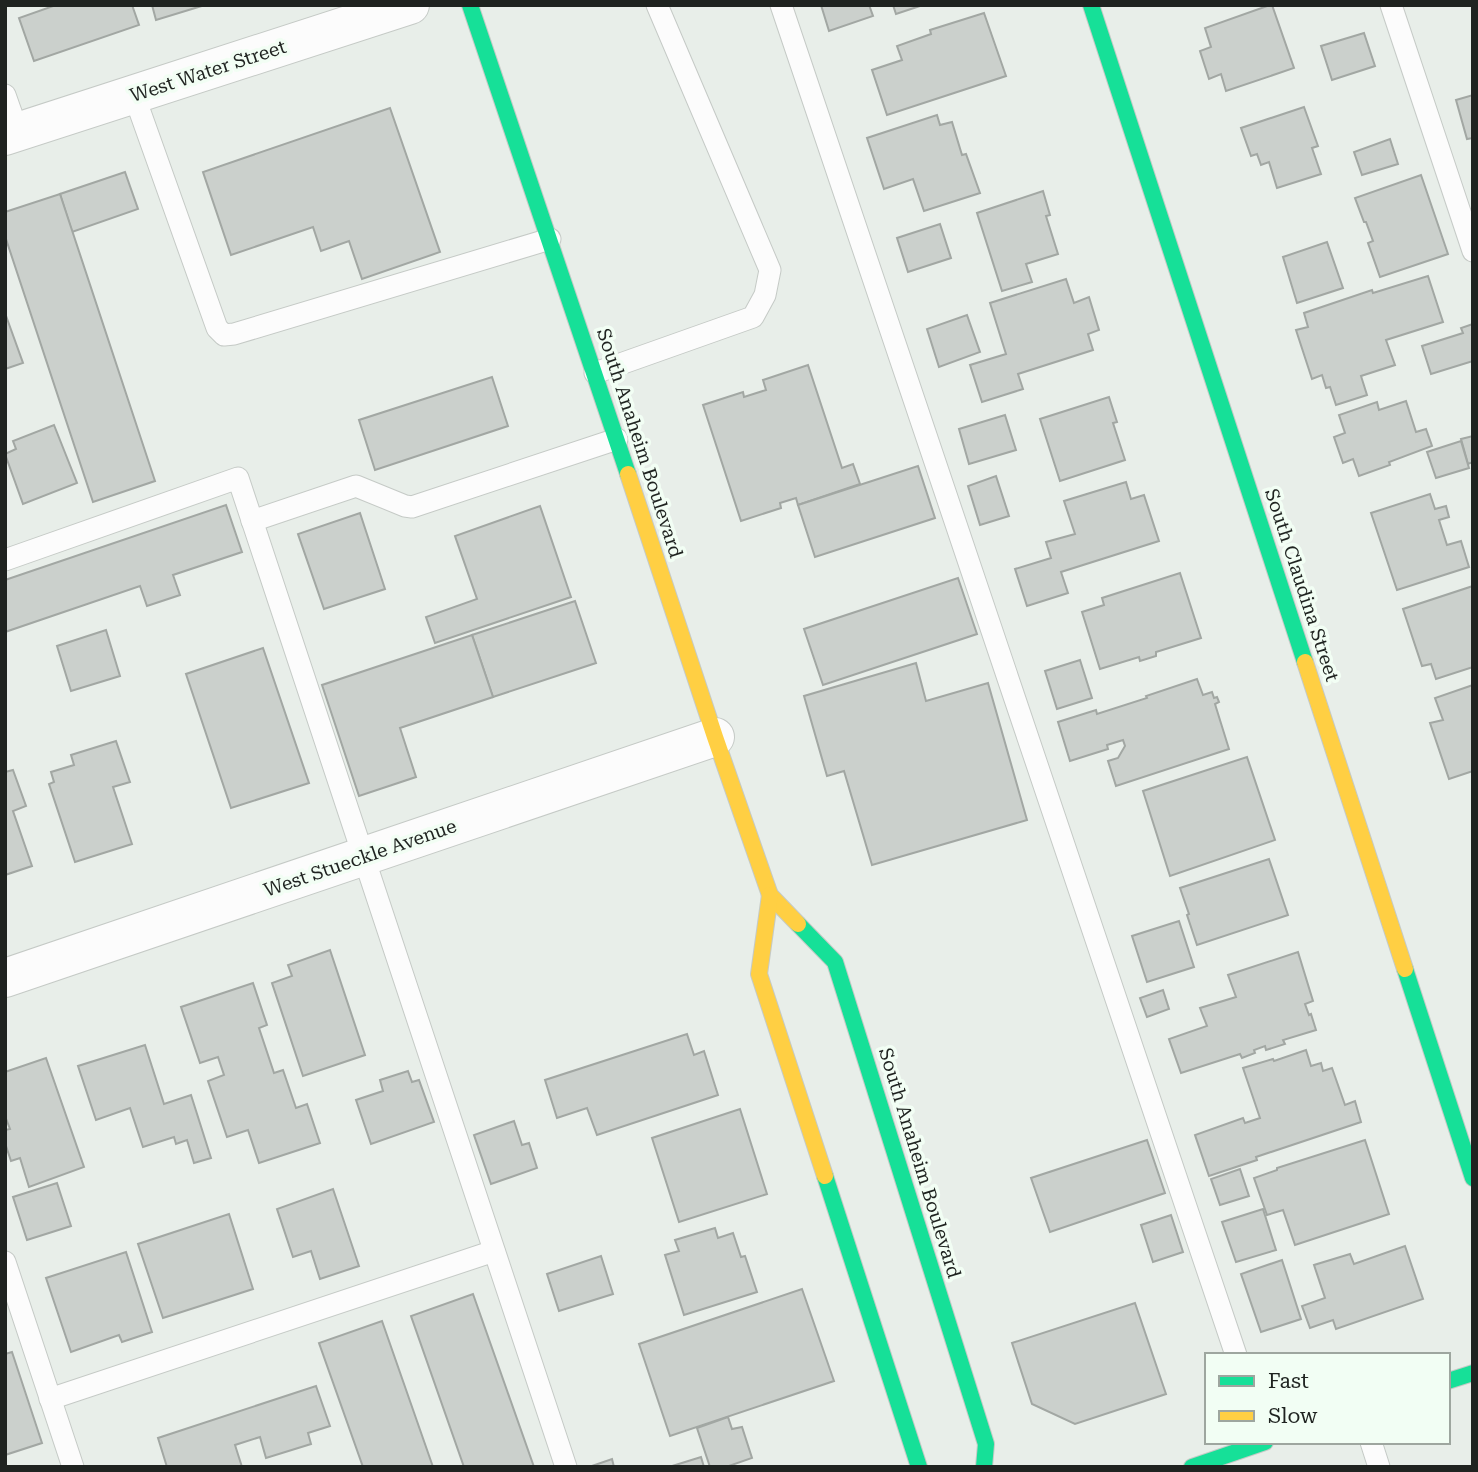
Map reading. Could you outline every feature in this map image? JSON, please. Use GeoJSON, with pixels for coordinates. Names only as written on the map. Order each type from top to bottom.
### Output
{"type":"FeatureCollection","features":[{"type":"Feature","properties":{"kind":"main road","name":"South Anaheim Boulevard"},"geometry":{"type":"LineString","coordinates":[[470,5],[715,737],[771,895],[835,962],[986,1444],[984,1467]]}},
{"type":"Feature","properties":{"kind":"main road","name":"South Claudina Street"},"geometry":{"type":"LineString","coordinates":[[1091,5],[1473,1178]]}},
{"type":"Feature","properties":{"kind":"main road","name":"South Anaheim Boulevard"},"geometry":{"type":"LineString","coordinates":[[771,895],[759,974],[919,1467]]}},
{"type":"Feature","properties":{"kind":"main road"},"geometry":{"type":"LineString","coordinates":[[1450,1380],[1473,1373]]}},
{"type":"Feature","properties":{"kind":"main road"},"geometry":{"type":"LineString","coordinates":[[1192,1467],[1259,1444]]}},
{"type":"Feature","properties":{"kind":"street","name":"West Water Street"},"geometry":{"type":"LineString","coordinates":[[11,134],[410,5]]}},
{"type":"Feature","properties":{"kind":"street","name":"West Stueckle Avenue"},"geometry":{"type":"LineString","coordinates":[[5,978],[715,737]]}},
{"type":"Feature","properties":{"kind":"lane"},"geometry":{"type":"LineString","coordinates":[[595,373],[753,317],[765,295],[771,270],[657,5]]}},
{"type":"Feature","properties":{"kind":"lane"},"geometry":{"type":"LineString","coordinates":[[781,5],[1235,1353]]}},
{"type":"Feature","properties":{"kind":"lane"},"geometry":{"type":"LineString","coordinates":[[1391,5],[1473,251]]}},
{"type":"Feature","properties":{"kind":"lane"},"geometry":{"type":"LineString","coordinates":[[5,95],[11,134]]}},
{"type":"Feature","properties":{"kind":"lane"},"geometry":{"type":"LineString","coordinates":[[134,95],[217,328],[224,335],[550,239]]}},
{"type":"Feature","properties":{"kind":"lane"},"geometry":{"type":"LineString","coordinates":[[252,521],[356,486],[412,507],[617,439]]}},
{"type":"Feature","properties":{"kind":"lane"},"geometry":{"type":"LineString","coordinates":[[5,560],[238,478],[566,1467]]}},
{"type":"Feature","properties":{"kind":"lane"},"geometry":{"type":"LineString","coordinates":[[50,1399],[494,1251]]}},
{"type":"Feature","properties":{"kind":"lane"},"geometry":{"type":"LineString","coordinates":[[5,1262],[73,1467]]}},
{"type":"Feature","properties":{"kind":"lane"},"geometry":{"type":"LineString","coordinates":[[1372,1444],[1379,1467]]}},
{"type":"Feature","properties":{"kind":"building"},"geometry":{"type":"Polygon","coordinates":[[[56,5],[132,5],[139,25],[34,61],[19,18],[56,5]]]}},
{"type":"Feature","properties":{"kind":"building"},"geometry":{"type":"Polygon","coordinates":[[[152,5],[205,5],[156,20],[152,5]]]}},
{"type":"Feature","properties":{"kind":"building"},"geometry":{"type":"Polygon","coordinates":[[[821,5],[869,5],[873,16],[829,31],[821,5]]]}},
{"type":"Feature","properties":{"kind":"building"},"geometry":{"type":"Polygon","coordinates":[[[893,5],[923,5],[896,14],[893,5]]]}},
{"type":"Feature","properties":{"kind":"building"},"geometry":{"type":"Polygon","coordinates":[[[1270,5],[1294,68],[1226,91],[1221,74],[1209,79],[1200,51],[1211,47],[1205,28],[1270,5]]]}},
{"type":"Feature","properties":{"kind":"building"},"geometry":{"type":"Polygon","coordinates":[[[984,13],[1006,76],[887,115],[872,70],[902,60],[897,46],[931,34],[930,30],[984,13]]]}},
{"type":"Feature","properties":{"kind":"building"},"geometry":{"type":"Polygon","coordinates":[[[1364,33],[1375,66],[1332,80],[1321,46],[1364,33]]]}},
{"type":"Feature","properties":{"kind":"building"},"geometry":{"type":"Polygon","coordinates":[[[1473,95],[1473,138],[1467,139],[1456,100],[1473,95]]]}},
{"type":"Feature","properties":{"kind":"building"},"geometry":{"type":"Polygon","coordinates":[[[1304,107],[1318,146],[1312,148],[1321,174],[1277,188],[1269,162],[1261,165],[1257,154],[1251,156],[1241,128],[1304,107]]]}},
{"type":"Feature","properties":{"kind":"building"},"geometry":{"type":"Polygon","coordinates":[[[390,108],[440,252],[362,279],[349,241],[321,251],[313,227],[231,255],[203,172],[390,108]]]}},
{"type":"Feature","properties":{"kind":"building"},"geometry":{"type":"Polygon","coordinates":[[[937,115],[940,125],[952,122],[962,155],[966,154],[980,193],[924,211],[913,179],[884,189],[867,138],[937,115]]]}},
{"type":"Feature","properties":{"kind":"building"},"geometry":{"type":"Polygon","coordinates":[[[1390,139],[1398,164],[1362,175],[1354,152],[1390,139]]]}},
{"type":"Feature","properties":{"kind":"building"},"geometry":{"type":"Polygon","coordinates":[[[125,172],[138,209],[72,232],[60,194],[125,172]]]}},
{"type":"Feature","properties":{"kind":"building"},"geometry":{"type":"Polygon","coordinates":[[[1421,175],[1448,254],[1380,277],[1368,243],[1373,241],[1355,198],[1421,175]]]}},
{"type":"Feature","properties":{"kind":"building"},"geometry":{"type":"Polygon","coordinates":[[[1043,191],[1050,215],[1046,216],[1058,254],[1026,264],[1032,282],[1002,291],[977,213],[1043,191]]]}},
{"type":"Feature","properties":{"kind":"building"},"geometry":{"type":"Polygon","coordinates":[[[60,194],[155,481],[93,502],[5,236],[5,212],[60,194]]]}},
{"type":"Feature","properties":{"kind":"building"},"geometry":{"type":"Polygon","coordinates":[[[940,224],[951,258],[908,272],[897,238],[940,224]]]}},
{"type":"Feature","properties":{"kind":"building"},"geometry":{"type":"Polygon","coordinates":[[[1327,242],[1343,288],[1297,303],[1283,257],[1327,242]]]}},
{"type":"Feature","properties":{"kind":"building"},"geometry":{"type":"Polygon","coordinates":[[[1428,276],[1443,322],[1386,340],[1395,365],[1361,376],[1367,395],[1336,405],[1330,387],[1326,388],[1322,375],[1312,379],[1296,330],[1308,327],[1304,313],[1372,290],[1373,293],[1428,276]]]}},
{"type":"Feature","properties":{"kind":"building"},"geometry":{"type":"Polygon","coordinates":[[[1066,279],[1074,303],[1089,297],[1099,330],[1088,334],[1093,350],[1018,374],[1023,389],[982,402],[970,365],[1006,354],[990,303],[1066,279]]]}},
{"type":"Feature","properties":{"kind":"building"},"geometry":{"type":"Polygon","coordinates":[[[5,313],[23,363],[5,369],[5,313]]]}},
{"type":"Feature","properties":{"kind":"building"},"geometry":{"type":"Polygon","coordinates":[[[967,315],[980,352],[939,367],[927,329],[967,315]]]}},
{"type":"Feature","properties":{"kind":"building"},"geometry":{"type":"Polygon","coordinates":[[[1473,324],[1473,361],[1431,374],[1422,346],[1463,333],[1461,328],[1473,324]]]}},
{"type":"Feature","properties":{"kind":"building"},"geometry":{"type":"Polygon","coordinates":[[[808,365],[842,468],[853,464],[860,484],[798,505],[796,498],[780,503],[781,508],[741,521],[703,405],[743,392],[744,397],[766,390],[763,380],[808,365]]]}},
{"type":"Feature","properties":{"kind":"building"},"geometry":{"type":"Polygon","coordinates":[[[492,377],[508,426],[375,470],[359,420],[492,377]]]}},
{"type":"Feature","properties":{"kind":"building"},"geometry":{"type":"Polygon","coordinates":[[[1109,397],[1117,422],[1113,423],[1125,460],[1060,481],[1040,419],[1109,397]]]}},
{"type":"Feature","properties":{"kind":"building"},"geometry":{"type":"Polygon","coordinates":[[[1406,401],[1416,432],[1426,429],[1432,446],[1359,476],[1353,459],[1343,463],[1334,437],[1345,433],[1339,415],[1377,402],[1379,410],[1406,401]]]}},
{"type":"Feature","properties":{"kind":"building"},"geometry":{"type":"Polygon","coordinates":[[[1005,415],[1016,450],[969,464],[959,429],[1005,415]]]}},
{"type":"Feature","properties":{"kind":"building"},"geometry":{"type":"Polygon","coordinates":[[[54,425],[77,483],[23,504],[5,454],[16,449],[13,441],[54,425]]]}},
{"type":"Feature","properties":{"kind":"building"},"geometry":{"type":"Polygon","coordinates":[[[1473,436],[1473,462],[1468,464],[1461,439],[1473,436]]]}},
{"type":"Feature","properties":{"kind":"building"},"geometry":{"type":"Polygon","coordinates":[[[1461,441],[1469,468],[1436,478],[1427,452],[1461,441]]]}},
{"type":"Feature","properties":{"kind":"building"},"geometry":{"type":"Polygon","coordinates":[[[918,466],[935,518],[815,557],[798,505],[918,466]]]}},
{"type":"Feature","properties":{"kind":"building"},"geometry":{"type":"Polygon","coordinates":[[[996,476],[1009,516],[980,525],[968,486],[996,476]]]}},
{"type":"Feature","properties":{"kind":"building"},"geometry":{"type":"Polygon","coordinates":[[[1126,482],[1131,499],[1144,495],[1159,541],[1061,572],[1068,593],[1027,606],[1015,569],[1051,558],[1046,542],[1075,534],[1064,501],[1126,482]]]}},
{"type":"Feature","properties":{"kind":"building"},"geometry":{"type":"Polygon","coordinates":[[[1430,494],[1435,509],[1446,506],[1449,517],[1439,520],[1447,545],[1461,541],[1469,567],[1397,590],[1371,513],[1430,494]]]}},
{"type":"Feature","properties":{"kind":"building"},"geometry":{"type":"Polygon","coordinates":[[[226,505],[242,552],[173,575],[180,595],[147,606],[140,586],[5,632],[5,580],[226,505]]]}},
{"type":"Feature","properties":{"kind":"building"},"geometry":{"type":"Polygon","coordinates":[[[540,506],[571,597],[435,643],[426,617],[477,599],[455,536],[540,506]]]}},
{"type":"Feature","properties":{"kind":"building"},"geometry":{"type":"Polygon","coordinates":[[[360,513],[385,589],[324,609],[298,534],[360,513]]]}},
{"type":"Feature","properties":{"kind":"building"},"geometry":{"type":"Polygon","coordinates":[[[1180,573],[1201,638],[1156,652],[1156,656],[1140,661],[1139,657],[1100,669],[1082,612],[1104,605],[1102,598],[1180,573]]]}},
{"type":"Feature","properties":{"kind":"building"},"geometry":{"type":"Polygon","coordinates":[[[958,578],[977,634],[823,685],[804,629],[958,578]]]}},
{"type":"Feature","properties":{"kind":"building"},"geometry":{"type":"Polygon","coordinates":[[[1473,586],[1473,667],[1436,679],[1431,664],[1422,666],[1403,609],[1473,586]]]}},
{"type":"Feature","properties":{"kind":"building"},"geometry":{"type":"Polygon","coordinates":[[[575,601],[596,663],[493,697],[472,635],[575,601]]]}},
{"type":"Feature","properties":{"kind":"building"},"geometry":{"type":"Polygon","coordinates":[[[106,630],[120,676],[71,691],[57,646],[106,630]]]}},
{"type":"Feature","properties":{"kind":"building"},"geometry":{"type":"Polygon","coordinates":[[[472,635],[493,697],[400,728],[416,777],[359,796],[322,685],[472,635]]]}},
{"type":"Feature","properties":{"kind":"building"},"geometry":{"type":"Polygon","coordinates":[[[263,648],[309,783],[231,808],[186,674],[263,648]]]}},
{"type":"Feature","properties":{"kind":"building"},"geometry":{"type":"Polygon","coordinates":[[[1080,660],[1092,698],[1057,709],[1045,671],[1080,660]]]}},
{"type":"Feature","properties":{"kind":"building"},"geometry":{"type":"Polygon","coordinates":[[[916,663],[926,701],[988,683],[1027,820],[872,865],[844,771],[827,776],[804,696],[916,663]]]}},
{"type":"Feature","properties":{"kind":"building"},"geometry":{"type":"Polygon","coordinates":[[[1197,679],[1203,695],[1212,692],[1214,698],[1217,697],[1219,702],[1215,704],[1229,749],[1116,786],[1108,761],[1118,758],[1125,746],[1123,740],[1107,745],[1108,749],[1070,761],[1058,722],[1096,710],[1097,714],[1197,679]]]}},
{"type":"Feature","properties":{"kind":"building"},"geometry":{"type":"Polygon","coordinates":[[[1473,685],[1473,771],[1449,779],[1430,723],[1443,720],[1435,698],[1473,685]]]}},
{"type":"Feature","properties":{"kind":"building"},"geometry":{"type":"Polygon","coordinates":[[[116,741],[130,782],[113,787],[132,844],[75,862],[49,784],[54,782],[51,772],[74,765],[71,755],[116,741]]]}},
{"type":"Feature","properties":{"kind":"building"},"geometry":{"type":"Polygon","coordinates":[[[1247,757],[1275,840],[1170,876],[1143,791],[1247,757]]]}},
{"type":"Feature","properties":{"kind":"building"},"geometry":{"type":"Polygon","coordinates":[[[13,770],[26,806],[13,811],[32,866],[5,875],[5,772],[13,770]]]}},
{"type":"Feature","properties":{"kind":"building"},"geometry":{"type":"Polygon","coordinates":[[[1269,859],[1288,915],[1197,945],[1180,888],[1269,859]]]}},
{"type":"Feature","properties":{"kind":"building"},"geometry":{"type":"Polygon","coordinates":[[[1179,921],[1194,967],[1147,982],[1132,936],[1179,921]]]}},
{"type":"Feature","properties":{"kind":"building"},"geometry":{"type":"Polygon","coordinates":[[[330,950],[365,1055],[303,1076],[272,983],[292,976],[288,965],[330,950]]]}},
{"type":"Feature","properties":{"kind":"building"},"geometry":{"type":"Polygon","coordinates":[[[1298,952],[1313,1001],[1305,1004],[1316,1030],[1283,1040],[1285,1044],[1266,1050],[1265,1046],[1254,1050],[1255,1053],[1242,1058],[1240,1054],[1181,1073],[1169,1039],[1207,1026],[1200,1008],[1236,997],[1228,975],[1298,952]]]}},
{"type":"Feature","properties":{"kind":"building"},"geometry":{"type":"Polygon","coordinates":[[[253,983],[267,1025],[259,1028],[274,1073],[283,1070],[296,1108],[307,1104],[320,1143],[259,1163],[248,1130],[227,1137],[208,1081],[224,1075],[218,1057],[200,1063],[181,1007],[253,983]]]}},
{"type":"Feature","properties":{"kind":"building"},"geometry":{"type":"Polygon","coordinates":[[[1163,990],[1169,1009],[1147,1017],[1140,998],[1163,990]]]}},
{"type":"Feature","properties":{"kind":"building"},"geometry":{"type":"Polygon","coordinates":[[[687,1034],[694,1055],[704,1051],[718,1095],[597,1135],[587,1108],[557,1118],[545,1080],[687,1034]]]}},
{"type":"Feature","properties":{"kind":"building"},"geometry":{"type":"Polygon","coordinates":[[[145,1045],[164,1104],[191,1095],[211,1158],[194,1163],[187,1140],[176,1144],[174,1137],[143,1147],[130,1108],[96,1120],[78,1066],[145,1045]]]}},
{"type":"Feature","properties":{"kind":"building"},"geometry":{"type":"Polygon","coordinates":[[[1306,1050],[1311,1066],[1321,1063],[1323,1071],[1332,1068],[1345,1105],[1355,1101],[1361,1122],[1256,1157],[1257,1160],[1209,1176],[1195,1135],[1243,1118],[1245,1123],[1260,1118],[1243,1068],[1306,1050]]]}},
{"type":"Feature","properties":{"kind":"building"},"geometry":{"type":"Polygon","coordinates":[[[46,1058],[84,1167],[29,1187],[20,1158],[11,1161],[5,1143],[5,1130],[10,1129],[5,1116],[5,1072],[46,1058]]]}},
{"type":"Feature","properties":{"kind":"building"},"geometry":{"type":"Polygon","coordinates":[[[408,1071],[412,1082],[419,1080],[434,1122],[371,1144],[356,1100],[383,1091],[380,1080],[408,1071]]]}},
{"type":"Feature","properties":{"kind":"building"},"geometry":{"type":"Polygon","coordinates":[[[740,1109],[767,1194],[679,1222],[652,1138],[740,1109]]]}},
{"type":"Feature","properties":{"kind":"building"},"geometry":{"type":"Polygon","coordinates":[[[514,1121],[522,1145],[529,1143],[537,1168],[491,1184],[474,1135],[514,1121]]]}},
{"type":"Feature","properties":{"kind":"building"},"geometry":{"type":"Polygon","coordinates":[[[1147,1140],[1165,1193],[1050,1232],[1031,1178],[1147,1140]]]}},
{"type":"Feature","properties":{"kind":"building"},"geometry":{"type":"Polygon","coordinates":[[[1365,1140],[1389,1214],[1295,1245],[1283,1210],[1267,1215],[1254,1178],[1365,1140]]]}},
{"type":"Feature","properties":{"kind":"building"},"geometry":{"type":"Polygon","coordinates":[[[1240,1169],[1249,1196],[1220,1205],[1211,1179],[1240,1169]]]}},
{"type":"Feature","properties":{"kind":"building"},"geometry":{"type":"Polygon","coordinates":[[[57,1183],[71,1226],[27,1240],[13,1197],[57,1183]]]}},
{"type":"Feature","properties":{"kind":"building"},"geometry":{"type":"Polygon","coordinates":[[[333,1189],[359,1266],[320,1279],[311,1251],[293,1257],[277,1209],[333,1189]]]}},
{"type":"Feature","properties":{"kind":"building"},"geometry":{"type":"Polygon","coordinates":[[[1263,1209],[1276,1250],[1236,1262],[1222,1222],[1263,1209]]]}},
{"type":"Feature","properties":{"kind":"building"},"geometry":{"type":"Polygon","coordinates":[[[229,1214],[253,1289],[163,1318],[138,1244],[229,1214]]]}},
{"type":"Feature","properties":{"kind":"building"},"geometry":{"type":"Polygon","coordinates":[[[1171,1215],[1183,1252],[1153,1262],[1141,1225],[1171,1215]]]}},
{"type":"Feature","properties":{"kind":"building"},"geometry":{"type":"Polygon","coordinates":[[[715,1228],[718,1238],[733,1233],[741,1257],[745,1256],[757,1292],[684,1315],[665,1255],[679,1251],[675,1240],[715,1228]]]}},
{"type":"Feature","properties":{"kind":"building"},"geometry":{"type":"Polygon","coordinates":[[[1405,1246],[1423,1299],[1336,1329],[1333,1320],[1310,1328],[1302,1306],[1325,1298],[1314,1265],[1350,1254],[1354,1264],[1405,1246]]]}},
{"type":"Feature","properties":{"kind":"building"},"geometry":{"type":"Polygon","coordinates":[[[126,1252],[152,1332],[122,1342],[119,1335],[71,1352],[46,1278],[126,1252]]]}},
{"type":"Feature","properties":{"kind":"building"},"geometry":{"type":"Polygon","coordinates":[[[601,1256],[613,1294],[559,1311],[547,1274],[601,1256]]]}},
{"type":"Feature","properties":{"kind":"building"},"geometry":{"type":"Polygon","coordinates":[[[1282,1260],[1301,1319],[1261,1332],[1241,1274],[1282,1260]]]}},
{"type":"Feature","properties":{"kind":"building"},"geometry":{"type":"Polygon","coordinates":[[[802,1289],[834,1381],[670,1436],[639,1344],[802,1289]]]}},
{"type":"Feature","properties":{"kind":"building"},"geometry":{"type":"Polygon","coordinates":[[[473,1294],[534,1467],[464,1467],[411,1316],[473,1294]]]}},
{"type":"Feature","properties":{"kind":"building"},"geometry":{"type":"Polygon","coordinates":[[[1135,1303],[1166,1394],[1075,1424],[1032,1404],[1012,1343],[1135,1303]]]}},
{"type":"Feature","properties":{"kind":"building"},"geometry":{"type":"Polygon","coordinates":[[[382,1321],[433,1467],[363,1467],[319,1343],[382,1321]]]}},
{"type":"Feature","properties":{"kind":"building"},"geometry":{"type":"Polygon","coordinates":[[[12,1352],[42,1443],[5,1455],[5,1354],[12,1352]]]}},
{"type":"Feature","properties":{"kind":"building"},"geometry":{"type":"Polygon","coordinates":[[[316,1386],[330,1426],[308,1433],[311,1444],[266,1458],[260,1437],[235,1445],[242,1467],[167,1467],[158,1438],[316,1386]]]}},
{"type":"Feature","properties":{"kind":"building"},"geometry":{"type":"Polygon","coordinates":[[[728,1417],[732,1429],[742,1427],[752,1458],[726,1467],[710,1467],[697,1428],[728,1417]]]}},
{"type":"Feature","properties":{"kind":"building"},"geometry":{"type":"Polygon","coordinates":[[[701,1457],[704,1467],[669,1467],[701,1457]]]}},
{"type":"Feature","properties":{"kind":"building"},"geometry":{"type":"Polygon","coordinates":[[[612,1459],[614,1467],[589,1467],[612,1459]]]}},
{"type":"Feature","properties":{"kind":"traffic: fast"},"geometry":{"type":"LineString","coordinates":[[470,5],[628,474]]}},
{"type":"Feature","properties":{"kind":"traffic: fast"},"geometry":{"type":"LineString","coordinates":[[1091,5],[1305,662]]}},
{"type":"Feature","properties":{"kind":"traffic: fast"},"geometry":{"type":"LineString","coordinates":[[798,924],[835,962],[986,1444],[984,1467]]}},
{"type":"Feature","properties":{"kind":"traffic: fast"},"geometry":{"type":"LineString","coordinates":[[1405,969],[1473,1178]]}},
{"type":"Feature","properties":{"kind":"traffic: fast"},"geometry":{"type":"LineString","coordinates":[[825,1176],[919,1467]]}},
{"type":"Feature","properties":{"kind":"traffic: fast"},"geometry":{"type":"LineString","coordinates":[[1450,1380],[1473,1373]]}},
{"type":"Feature","properties":{"kind":"traffic: fast"},"geometry":{"type":"LineString","coordinates":[[1192,1467],[1259,1444]]}},
{"type":"Feature","properties":{"kind":"traffic: slow"},"geometry":{"type":"LineString","coordinates":[[628,474],[770,895],[798,924]]}},
{"type":"Feature","properties":{"kind":"traffic: slow"},"geometry":{"type":"LineString","coordinates":[[1305,662],[1405,969]]}},
{"type":"Feature","properties":{"kind":"traffic: slow"},"geometry":{"type":"LineString","coordinates":[[770,895],[759,974],[825,1176]]}}]}
